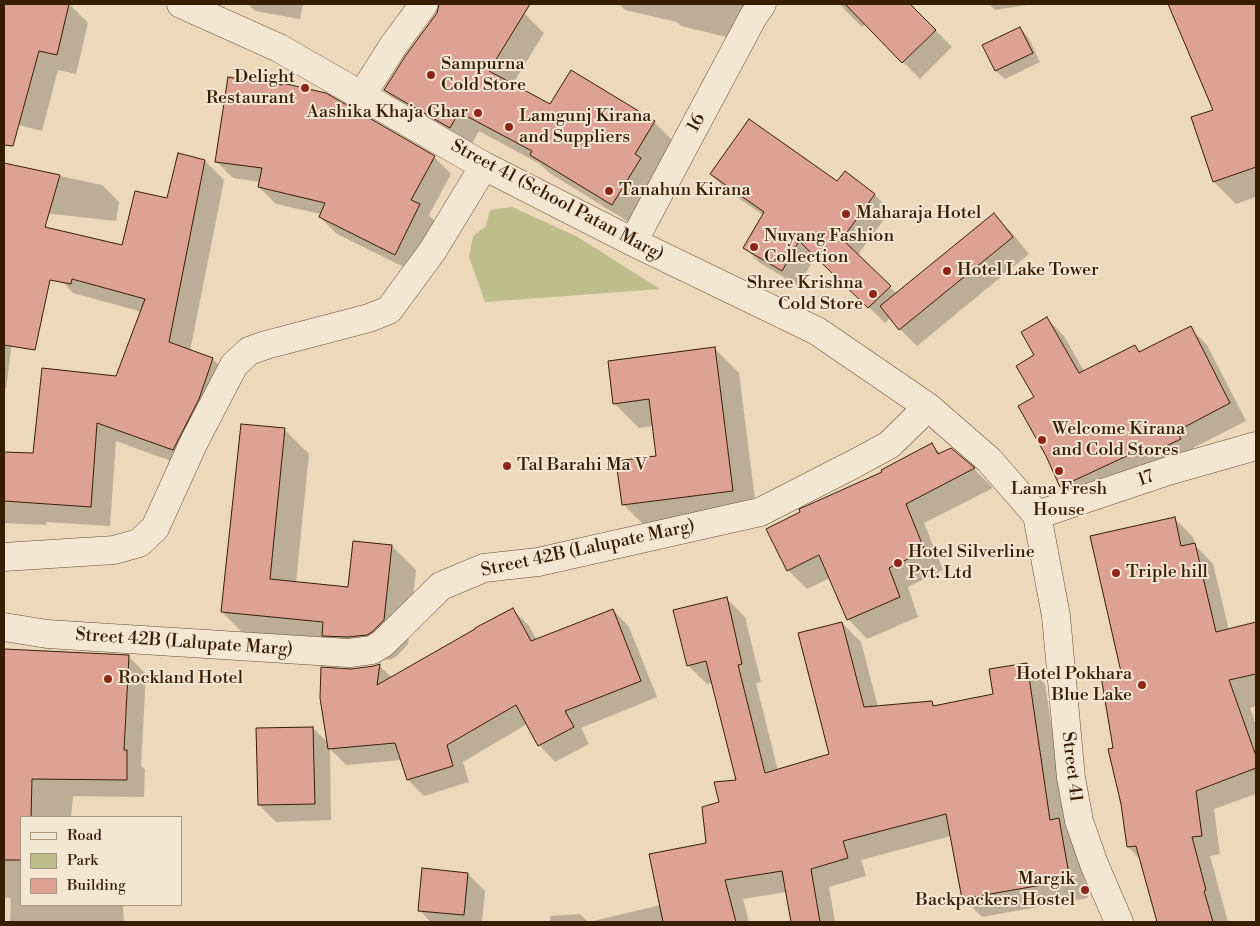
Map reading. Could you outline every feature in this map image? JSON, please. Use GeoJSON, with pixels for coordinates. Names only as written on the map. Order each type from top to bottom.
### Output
{"type":"FeatureCollection","features":[{"type":"Feature","properties":{"kind":"street","name":"Street 41 (School Patan Marg)"},"geometry":{"type":"LineString","coordinates":[[181,4],[279,48],[484,166],[633,242],[817,331],[928,407],[989,460],[1037,515]]}},
{"type":"Feature","properties":{"kind":"street"},"geometry":{"type":"LineString","coordinates":[[362,95],[393,46],[424,4]]}},
{"type":"Feature","properties":{"kind":"street","name":"16"},"geometry":{"type":"LineString","coordinates":[[633,242],[753,17],[762,4]]}},
{"type":"Feature","properties":{"kind":"street"},"geometry":{"type":"LineString","coordinates":[[4,557],[114,550],[139,543],[155,528],[194,442],[234,365],[249,352],[266,345],[369,318],[389,310],[433,250],[484,166]]}},
{"type":"Feature","properties":{"kind":"street","name":"Street 42B (Lalupate Marg)"},"geometry":{"type":"LineString","coordinates":[[4,628],[47,634],[349,654],[372,650],[382,644],[441,586],[484,568],[538,562],[760,512],[889,445],[928,407]]}},
{"type":"Feature","properties":{"kind":"street","name":"17"},"geometry":{"type":"LineString","coordinates":[[1037,515],[1168,471],[1256,446]]}},
{"type":"Feature","properties":{"kind":"street","name":"Street 41"},"geometry":{"type":"LineString","coordinates":[[1037,515],[1056,616],[1071,778],[1079,821],[1094,864],[1119,922]]}},
{"type":"Feature","properties":{"kind":"green space"},"geometry":{"type":"Polygon","coordinates":[[[512,207],[576,236],[660,289],[485,302],[469,257],[473,236],[486,226],[490,210],[512,207]]]}},
{"type":"Feature","properties":{"kind":"building"},"geometry":{"type":"Polygon","coordinates":[[[4,4],[69,4],[57,55],[39,51],[13,146],[4,145],[4,4]]]}},
{"type":"Feature","properties":{"kind":"building"},"geometry":{"type":"Polygon","coordinates":[[[439,4],[530,4],[489,71],[550,104],[571,70],[655,121],[635,154],[641,158],[612,205],[530,155],[532,151],[459,112],[450,128],[384,90],[406,55],[437,13],[439,4]]]}},
{"type":"Feature","properties":{"kind":"building"},"geometry":{"type":"Polygon","coordinates":[[[845,4],[910,4],[936,30],[902,63],[845,4]]]}},
{"type":"Feature","properties":{"kind":"building"},"geometry":{"type":"Polygon","coordinates":[[[1168,4],[1256,4],[1256,167],[1213,182],[1191,117],[1213,110],[1168,4]]]}},
{"type":"Feature","properties":{"kind":"building"},"geometry":{"type":"Polygon","coordinates":[[[1020,27],[1033,53],[995,71],[982,45],[1020,27]]]}},
{"type":"Feature","properties":{"kind":"building"},"geometry":{"type":"Polygon","coordinates":[[[228,77],[282,85],[282,83],[326,93],[435,156],[411,200],[420,204],[395,255],[319,217],[325,203],[258,187],[262,168],[215,162],[228,77]]]}},
{"type":"Feature","properties":{"kind":"building"},"geometry":{"type":"Polygon","coordinates":[[[749,119],[837,181],[845,171],[875,194],[842,239],[891,286],[868,308],[799,241],[782,271],[743,248],[764,212],[710,174],[749,119]]]}},
{"type":"Feature","properties":{"kind":"building"},"geometry":{"type":"Polygon","coordinates":[[[178,153],[205,160],[169,342],[213,358],[199,399],[173,450],[97,423],[91,507],[4,501],[4,452],[33,453],[42,368],[116,376],[145,299],[72,279],[71,284],[50,280],[35,350],[4,345],[4,163],[60,175],[45,227],[122,245],[135,191],[167,198],[178,153]]]}},
{"type":"Feature","properties":{"kind":"building","name":"Hotel Lake Tower"},"geometry":{"type":"Polygon","coordinates":[[[994,213],[1013,237],[899,330],[880,306],[994,213]]]}},
{"type":"Feature","properties":{"kind":"building"},"geometry":{"type":"Polygon","coordinates":[[[1047,317],[1079,373],[1135,345],[1139,352],[1191,326],[1230,403],[1177,431],[1181,439],[1149,454],[1146,447],[1060,487],[1046,456],[1018,406],[1034,397],[1016,366],[1034,355],[1021,332],[1047,317]]]}},
{"type":"Feature","properties":{"kind":"building"},"geometry":{"type":"Polygon","coordinates":[[[715,347],[733,491],[622,505],[616,461],[656,456],[649,399],[613,404],[608,361],[715,347]]]}},
{"type":"Feature","properties":{"kind":"building"},"geometry":{"type":"Polygon","coordinates":[[[241,424],[285,428],[270,579],[348,587],[353,541],[392,545],[384,620],[372,632],[367,635],[348,637],[322,636],[323,622],[221,612],[241,424]]]}},
{"type":"Feature","properties":{"kind":"building"},"geometry":{"type":"Polygon","coordinates":[[[932,443],[938,454],[951,448],[975,468],[906,504],[925,551],[889,568],[900,597],[847,620],[819,555],[787,571],[766,529],[800,512],[799,509],[882,472],[881,470],[932,443]]]}},
{"type":"Feature","properties":{"kind":"building"},"geometry":{"type":"Polygon","coordinates":[[[1175,517],[1181,546],[1195,543],[1216,632],[1256,622],[1256,674],[1229,680],[1256,756],[1256,768],[1196,791],[1202,836],[1192,837],[1213,922],[1157,922],[1136,846],[1127,847],[1121,804],[1108,749],[1113,748],[1101,676],[1121,672],[1090,536],[1175,517]]]}},
{"type":"Feature","properties":{"kind":"building"},"geometry":{"type":"Polygon","coordinates":[[[727,597],[742,664],[738,665],[765,773],[829,754],[798,633],[842,622],[864,707],[932,701],[933,706],[993,694],[989,669],[1027,663],[1050,820],[1059,818],[1070,880],[962,899],[946,814],[843,841],[848,858],[811,869],[820,922],[791,922],[782,871],[725,880],[736,922],[663,922],[649,854],[706,843],[702,807],[719,802],[714,782],[736,780],[706,661],[687,666],[673,610],[727,597]]]}},
{"type":"Feature","properties":{"kind":"building"},"geometry":{"type":"Polygon","coordinates":[[[513,608],[531,641],[613,609],[641,681],[565,711],[574,727],[538,746],[516,705],[447,745],[453,766],[407,780],[395,743],[328,749],[320,698],[321,667],[351,669],[380,664],[377,685],[513,608]]]}},
{"type":"Feature","properties":{"kind":"building"},"geometry":{"type":"Polygon","coordinates":[[[4,649],[129,655],[124,750],[127,750],[127,780],[32,779],[31,816],[20,816],[20,860],[4,860],[4,649]]]}},
{"type":"Feature","properties":{"kind":"building"},"geometry":{"type":"Polygon","coordinates":[[[313,727],[315,804],[258,805],[256,728],[313,727]]]}},
{"type":"Feature","properties":{"kind":"building"},"geometry":{"type":"Polygon","coordinates":[[[422,868],[468,873],[464,915],[418,911],[422,868]]]}},
{"type":"Feature","properties":{"kind":"place","name":"Sampurna Cold Store"},"geometry":{"type":"Point","coordinates":[431,75]}},
{"type":"Feature","properties":{"kind":"place","name":"Delight Restaurant"},"geometry":{"type":"Point","coordinates":[305,88]}},
{"type":"Feature","properties":{"kind":"place","name":"Aashika Khaja Ghar"},"geometry":{"type":"Point","coordinates":[478,113]}},
{"type":"Feature","properties":{"kind":"place","name":"Lamgunj Kirana and Suppliers"},"geometry":{"type":"Point","coordinates":[509,127]}},
{"type":"Feature","properties":{"kind":"place","name":"Tanahun Kirana"},"geometry":{"type":"Point","coordinates":[609,191]}},
{"type":"Feature","properties":{"kind":"place","name":"Maharaja Hotel"},"geometry":{"type":"Point","coordinates":[846,214]}},
{"type":"Feature","properties":{"kind":"place","name":"Nuyang Fashion Collection"},"geometry":{"type":"Point","coordinates":[754,247]}},
{"type":"Feature","properties":{"kind":"place","name":"Hotel Lake Tower"},"geometry":{"type":"Point","coordinates":[947,271]}},
{"type":"Feature","properties":{"kind":"place","name":"Shree Krishna Cold Store"},"geometry":{"type":"Point","coordinates":[873,294]}},
{"type":"Feature","properties":{"kind":"place","name":"Welcome Kirana and Cold Stores"},"geometry":{"type":"Point","coordinates":[1042,440]}},
{"type":"Feature","properties":{"kind":"place","name":"Tal Barahi Ma V"},"geometry":{"type":"Point","coordinates":[507,466]}},
{"type":"Feature","properties":{"kind":"place","name":"Lama Fresh House"},"geometry":{"type":"Point","coordinates":[1059,471]}},
{"type":"Feature","properties":{"kind":"place","name":"Hotel Silverline Pvt. Ltd"},"geometry":{"type":"Point","coordinates":[898,563]}},
{"type":"Feature","properties":{"kind":"place","name":"Triple hill"},"geometry":{"type":"Point","coordinates":[1116,573]}},
{"type":"Feature","properties":{"kind":"place","name":"Rockland Hotel"},"geometry":{"type":"Point","coordinates":[108,679]}},
{"type":"Feature","properties":{"kind":"place","name":"Hotel Pokhara Blue Lake"},"geometry":{"type":"Point","coordinates":[1142,685]}},
{"type":"Feature","properties":{"kind":"place","name":"Margik Backpackers Hostel"},"geometry":{"type":"Point","coordinates":[1085,890]}}]}
